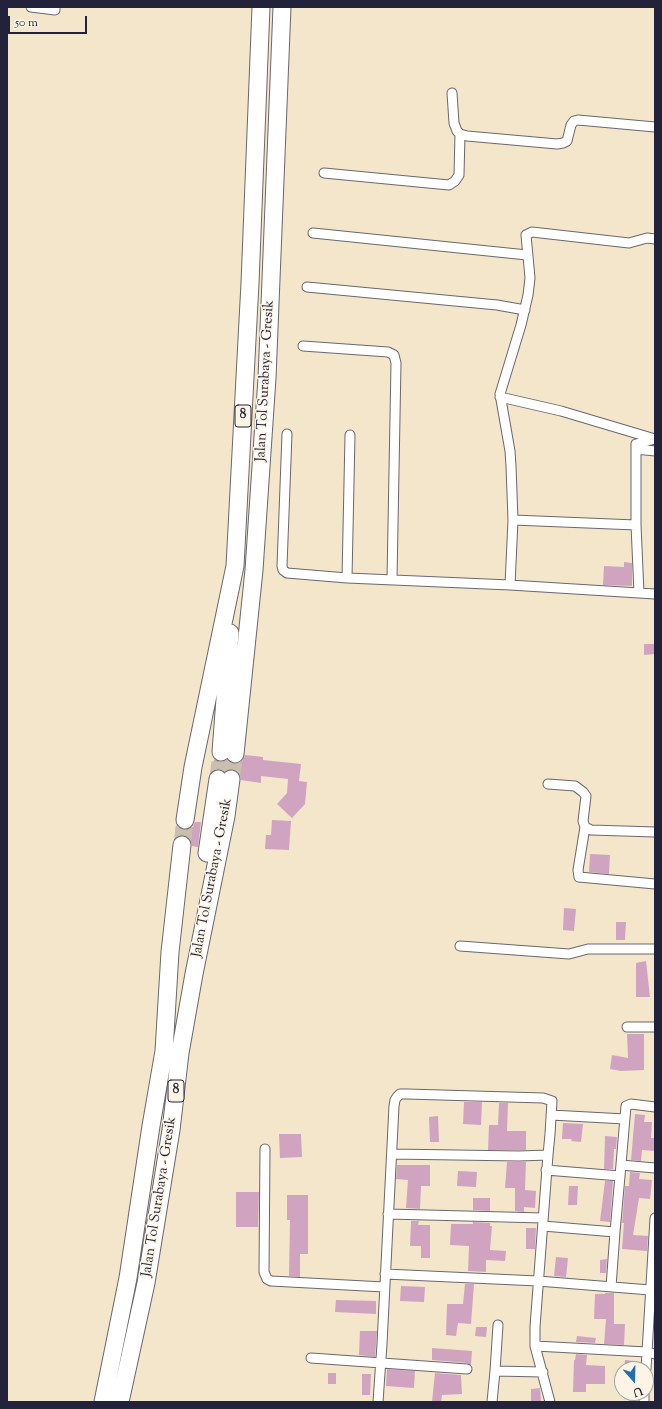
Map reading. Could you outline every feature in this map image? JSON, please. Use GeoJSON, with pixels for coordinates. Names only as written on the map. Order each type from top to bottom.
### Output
{"type":"FeatureCollection","features":[{"type":"Feature","properties":{"kind":"highway","name":"Jalan Tol Surabaya - Gresik"},"geometry":{"type":"LineString","coordinates":[[261,7],[250,282],[235,566],[228,753],[254,570],[267,378],[282,7]]}},
{"type":"Feature","properties":{"kind":"highway","name":"Jalan Tol Surabaya - Gresik"},"geometry":{"type":"LineString","coordinates":[[185,820],[193,767],[235,566]]}},
{"type":"Feature","properties":{"kind":"highway","name":"Jalan Tol Surabaya - Gresik"},"geometry":{"type":"LineString","coordinates":[[120,1402],[146,1283],[171,1130],[180,1053],[194,974],[226,816],[225,779],[208,848],[179,1003],[164,1051]]}},
{"type":"Feature","properties":{"kind":"highway","name":"Jalan Tol Surabaya - Gresik"},"geometry":{"type":"LineString","coordinates":[[103,1402],[128,1278],[164,1051],[170,952],[182,845]]}},
{"type":"Feature","properties":{"kind":"street"},"geometry":{"type":"LineString","coordinates":[[31,7],[55,10],[55,7]]}},
{"type":"Feature","properties":{"kind":"street"},"geometry":{"type":"LineString","coordinates":[[452,93],[454,123],[457,131],[460,134],[467,136],[537,144],[557,144],[564,143],[567,140],[571,125],[574,121],[578,120],[655,127]]}},
{"type":"Feature","properties":{"kind":"street"},"geometry":{"type":"LineString","coordinates":[[324,173],[449,185],[455,181],[459,175],[460,134]]}},
{"type":"Feature","properties":{"kind":"street"},"geometry":{"type":"LineString","coordinates":[[510,585],[513,520],[510,451],[500,397],[525,310],[530,278],[526,235],[530,232],[629,243],[647,238],[655,239]]}},
{"type":"Feature","properties":{"kind":"street"},"geometry":{"type":"LineString","coordinates":[[313,233],[527,255]]}},
{"type":"Feature","properties":{"kind":"street"},"geometry":{"type":"LineString","coordinates":[[307,287],[489,304],[525,310]]}},
{"type":"Feature","properties":{"kind":"street"},"geometry":{"type":"LineString","coordinates":[[303,346],[388,352],[394,355],[396,363],[392,579]]}},
{"type":"Feature","properties":{"kind":"street"},"geometry":{"type":"LineString","coordinates":[[500,397],[561,411],[655,439]]}},
{"type":"Feature","properties":{"kind":"street"},"geometry":{"type":"LineString","coordinates":[[287,434],[282,566],[283,570],[287,573],[347,578],[510,585],[655,594]]}},
{"type":"Feature","properties":{"kind":"street"},"geometry":{"type":"LineString","coordinates":[[347,578],[350,435]]}},
{"type":"Feature","properties":{"kind":"street"},"geometry":{"type":"LineString","coordinates":[[639,593],[636,525],[636,444],[655,439]]}},
{"type":"Feature","properties":{"kind":"street"},"geometry":{"type":"LineString","coordinates":[[636,449],[655,451]]}},
{"type":"Feature","properties":{"kind":"street"},"geometry":{"type":"LineString","coordinates":[[513,520],[636,525]]}},
{"type":"Feature","properties":{"kind":"street"},"geometry":{"type":"LineString","coordinates":[[548,784],[575,786],[586,796],[585,827],[578,870],[579,877],[655,884]]}},
{"type":"Feature","properties":{"kind":"street"},"geometry":{"type":"LineString","coordinates":[[585,827],[591,830],[655,832]]}},
{"type":"Feature","properties":{"kind":"street"},"geometry":{"type":"LineString","coordinates":[[460,946],[569,954],[588,949],[655,950]]}},
{"type":"Feature","properties":{"kind":"street"},"geometry":{"type":"LineString","coordinates":[[627,1027],[655,1027]]}},
{"type":"Feature","properties":{"kind":"street"},"geometry":{"type":"LineString","coordinates":[[378,1402],[394,1106],[395,1100],[400,1094],[543,1098],[552,1101],[535,1327],[535,1346],[550,1402]]}},
{"type":"Feature","properties":{"kind":"street"},"geometry":{"type":"LineString","coordinates":[[611,1287],[614,1232],[626,1106],[629,1104],[655,1107]]}},
{"type":"Feature","properties":{"kind":"street"},"geometry":{"type":"LineString","coordinates":[[551,1115],[625,1119]]}},
{"type":"Feature","properties":{"kind":"street"},"geometry":{"type":"LineString","coordinates":[[265,1149],[264,1272],[267,1279],[278,1282],[384,1287]]}},
{"type":"Feature","properties":{"kind":"street"},"geometry":{"type":"LineString","coordinates":[[392,1154],[548,1155]]}},
{"type":"Feature","properties":{"kind":"street"},"geometry":{"type":"LineString","coordinates":[[621,1165],[655,1168]]}},
{"type":"Feature","properties":{"kind":"street"},"geometry":{"type":"LineString","coordinates":[[546,1170],[620,1176]]}},
{"type":"Feature","properties":{"kind":"street"},"geometry":{"type":"LineString","coordinates":[[388,1214],[543,1222],[614,1232]]}},
{"type":"Feature","properties":{"kind":"street"},"geometry":{"type":"LineString","coordinates":[[535,1346],[651,1353],[650,1290],[655,1218]]}},
{"type":"Feature","properties":{"kind":"street"},"geometry":{"type":"LineString","coordinates":[[385,1274],[538,1281],[650,1290]]}},
{"type":"Feature","properties":{"kind":"street"},"geometry":{"type":"LineString","coordinates":[[492,1402],[498,1325]]}},
{"type":"Feature","properties":{"kind":"street"},"geometry":{"type":"LineString","coordinates":[[311,1358],[467,1369]]}},
{"type":"Feature","properties":{"kind":"street"},"geometry":{"type":"LineString","coordinates":[[495,1371],[543,1372]]}},
{"type":"Feature","properties":{"kind":"building"},"geometry":{"type":"Polygon","coordinates":[[[624,562],[632,563],[632,586],[603,585],[604,566],[624,567],[624,562]]]}},
{"type":"Feature","properties":{"kind":"building"},"geometry":{"type":"Polygon","coordinates":[[[644,644],[655,644],[655,654],[644,655],[644,644]]]}},
{"type":"Feature","properties":{"kind":"building"},"geometry":{"type":"Polygon","coordinates":[[[245,755],[263,757],[263,760],[301,764],[299,781],[307,782],[305,804],[292,818],[277,804],[287,793],[288,779],[261,776],[261,783],[241,780],[240,775],[233,769],[225,772],[219,769],[213,771],[214,759],[221,762],[227,760],[234,764],[243,760],[245,755]]]}},
{"type":"Feature","properties":{"kind":"building"},"geometry":{"type":"Polygon","coordinates":[[[272,820],[291,821],[289,850],[265,849],[266,835],[271,835],[272,820]]]}},
{"type":"Feature","properties":{"kind":"building"},"geometry":{"type":"Polygon","coordinates":[[[195,822],[201,822],[198,847],[192,846],[188,837],[183,835],[175,838],[176,825],[183,830],[193,827],[195,822]]]}},
{"type":"Feature","properties":{"kind":"building"},"geometry":{"type":"Polygon","coordinates":[[[590,854],[610,855],[609,874],[589,872],[590,854]]]}},
{"type":"Feature","properties":{"kind":"building"},"geometry":{"type":"Polygon","coordinates":[[[564,908],[576,909],[574,931],[563,930],[564,908]]]}},
{"type":"Feature","properties":{"kind":"building"},"geometry":{"type":"Polygon","coordinates":[[[616,922],[626,922],[625,940],[616,940],[616,922]]]}},
{"type":"Feature","properties":{"kind":"building"},"geometry":{"type":"Polygon","coordinates":[[[646,961],[650,997],[636,997],[636,963],[646,961]]]}},
{"type":"Feature","properties":{"kind":"building"},"geometry":{"type":"Polygon","coordinates":[[[627,1034],[644,1034],[644,1070],[621,1071],[610,1069],[612,1055],[628,1058],[627,1034]]]}},
{"type":"Feature","properties":{"kind":"building"},"geometry":{"type":"Polygon","coordinates":[[[464,1102],[482,1102],[481,1125],[463,1124],[464,1102]]]}},
{"type":"Feature","properties":{"kind":"building"},"geometry":{"type":"Polygon","coordinates":[[[499,1103],[508,1103],[507,1131],[526,1131],[526,1150],[488,1150],[489,1125],[498,1125],[499,1103]]]}},
{"type":"Feature","properties":{"kind":"building"},"geometry":{"type":"Polygon","coordinates":[[[635,1114],[645,1115],[644,1122],[652,1122],[651,1138],[655,1138],[655,1151],[642,1150],[641,1161],[631,1160],[635,1114]]]}},
{"type":"Feature","properties":{"kind":"building"},"geometry":{"type":"Polygon","coordinates":[[[438,1116],[439,1142],[430,1142],[429,1117],[438,1116]]]}},
{"type":"Feature","properties":{"kind":"building"},"geometry":{"type":"Polygon","coordinates":[[[563,1123],[583,1124],[581,1142],[571,1141],[572,1139],[562,1139],[563,1123]]]}},
{"type":"Feature","properties":{"kind":"building"},"geometry":{"type":"Polygon","coordinates":[[[279,1134],[301,1134],[302,1157],[280,1158],[279,1134]]]}},
{"type":"Feature","properties":{"kind":"building"},"geometry":{"type":"Polygon","coordinates":[[[605,1136],[617,1137],[616,1149],[614,1149],[613,1169],[604,1169],[605,1136]]]}},
{"type":"Feature","properties":{"kind":"building"},"geometry":{"type":"Polygon","coordinates":[[[507,1162],[526,1162],[525,1190],[536,1191],[535,1208],[524,1207],[524,1212],[515,1211],[515,1188],[505,1188],[507,1162]]]}},
{"type":"Feature","properties":{"kind":"building"},"geometry":{"type":"Polygon","coordinates":[[[397,1165],[430,1165],[430,1186],[421,1186],[420,1209],[406,1208],[408,1180],[396,1179],[397,1165]]]}},
{"type":"Feature","properties":{"kind":"building"},"geometry":{"type":"Polygon","coordinates":[[[458,1171],[477,1172],[476,1187],[457,1186],[458,1171]]]}},
{"type":"Feature","properties":{"kind":"building"},"geometry":{"type":"Polygon","coordinates":[[[630,1172],[640,1173],[639,1179],[652,1180],[650,1199],[639,1198],[633,1235],[648,1236],[647,1251],[622,1249],[624,1223],[622,1223],[625,1186],[629,1186],[630,1172]]]}},
{"type":"Feature","properties":{"kind":"building"},"geometry":{"type":"Polygon","coordinates":[[[605,1181],[613,1181],[610,1222],[600,1221],[605,1181]]]}},
{"type":"Feature","properties":{"kind":"building"},"geometry":{"type":"Polygon","coordinates":[[[569,1186],[578,1186],[577,1205],[568,1205],[569,1186]]]}},
{"type":"Feature","properties":{"kind":"building"},"geometry":{"type":"Polygon","coordinates":[[[236,1192],[259,1192],[258,1227],[236,1227],[236,1192]]]}},
{"type":"Feature","properties":{"kind":"building"},"geometry":{"type":"Polygon","coordinates":[[[287,1195],[308,1195],[308,1254],[300,1254],[300,1277],[289,1276],[290,1220],[287,1220],[287,1195]]]}},
{"type":"Feature","properties":{"kind":"building"},"geometry":{"type":"Polygon","coordinates":[[[473,1198],[490,1198],[490,1211],[473,1210],[473,1198]]]}},
{"type":"Feature","properties":{"kind":"building"},"geometry":{"type":"Polygon","coordinates":[[[411,1221],[419,1221],[418,1225],[430,1225],[430,1258],[421,1258],[421,1246],[410,1246],[411,1221]]]}},
{"type":"Feature","properties":{"kind":"building"},"geometry":{"type":"Polygon","coordinates":[[[473,1222],[490,1223],[490,1226],[492,1226],[490,1250],[506,1251],[505,1261],[486,1260],[486,1272],[468,1271],[469,1246],[450,1245],[451,1224],[473,1224],[473,1222]]]}},
{"type":"Feature","properties":{"kind":"building"},"geometry":{"type":"Polygon","coordinates":[[[526,1228],[536,1228],[535,1249],[526,1249],[526,1228]]]}},
{"type":"Feature","properties":{"kind":"building"},"geometry":{"type":"Polygon","coordinates":[[[556,1257],[568,1258],[566,1277],[554,1276],[556,1257]]]}},
{"type":"Feature","properties":{"kind":"building"},"geometry":{"type":"Polygon","coordinates":[[[607,1259],[606,1273],[600,1273],[600,1260],[607,1259]]]}},
{"type":"Feature","properties":{"kind":"building"},"geometry":{"type":"Polygon","coordinates":[[[465,1284],[474,1284],[471,1324],[458,1323],[456,1336],[446,1335],[447,1304],[463,1304],[465,1284]]]}},
{"type":"Feature","properties":{"kind":"building"},"geometry":{"type":"Polygon","coordinates":[[[401,1286],[425,1287],[424,1302],[400,1301],[401,1286]]]}},
{"type":"Feature","properties":{"kind":"building"},"geometry":{"type":"Polygon","coordinates":[[[614,1293],[614,1324],[625,1324],[624,1345],[604,1344],[606,1319],[594,1319],[595,1294],[614,1293]]]}},
{"type":"Feature","properties":{"kind":"building"},"geometry":{"type":"Polygon","coordinates":[[[336,1300],[376,1301],[376,1314],[335,1312],[336,1300]]]}},
{"type":"Feature","properties":{"kind":"building"},"geometry":{"type":"Polygon","coordinates":[[[476,1327],[487,1327],[486,1337],[475,1336],[476,1327]]]}},
{"type":"Feature","properties":{"kind":"building"},"geometry":{"type":"Polygon","coordinates":[[[360,1331],[377,1331],[375,1357],[359,1355],[360,1331]]]}},
{"type":"Feature","properties":{"kind":"building"},"geometry":{"type":"Polygon","coordinates":[[[577,1336],[596,1338],[595,1343],[576,1342],[577,1336]]]}},
{"type":"Feature","properties":{"kind":"building"},"geometry":{"type":"Polygon","coordinates":[[[432,1348],[472,1351],[471,1365],[467,1363],[432,1360],[432,1348]]]}},
{"type":"Feature","properties":{"kind":"building"},"geometry":{"type":"Polygon","coordinates":[[[576,1354],[587,1355],[586,1365],[605,1366],[605,1384],[586,1384],[586,1392],[573,1392],[574,1360],[576,1354]]]}},
{"type":"Feature","properties":{"kind":"building"},"geometry":{"type":"Polygon","coordinates":[[[387,1369],[415,1371],[414,1388],[386,1386],[387,1369]]]}},
{"type":"Feature","properties":{"kind":"building"},"geometry":{"type":"Polygon","coordinates":[[[328,1373],[336,1373],[336,1384],[328,1384],[328,1373]]]}},
{"type":"Feature","properties":{"kind":"building"},"geometry":{"type":"Polygon","coordinates":[[[435,1373],[461,1375],[462,1394],[442,1395],[441,1402],[432,1402],[435,1373]]]}},
{"type":"Feature","properties":{"kind":"building"},"geometry":{"type":"Polygon","coordinates":[[[362,1374],[371,1374],[370,1395],[362,1395],[362,1374]]]}},
{"type":"Feature","properties":{"kind":"building"},"geometry":{"type":"Polygon","coordinates":[[[540,1388],[541,1402],[531,1402],[531,1389],[540,1388]]]}},
{"type":"Feature","properties":{"kind":"tunnel"},"geometry":{"type":"LineString","coordinates":[[218,779],[221,752]]}},
{"type":"Feature","properties":{"kind":"tunnel"},"geometry":{"type":"LineString","coordinates":[[231,779],[235,754]]}},
{"type":"Feature","properties":{"kind":"tunnel"},"geometry":{"type":"LineString","coordinates":[[182,845],[185,820]]}}]}
